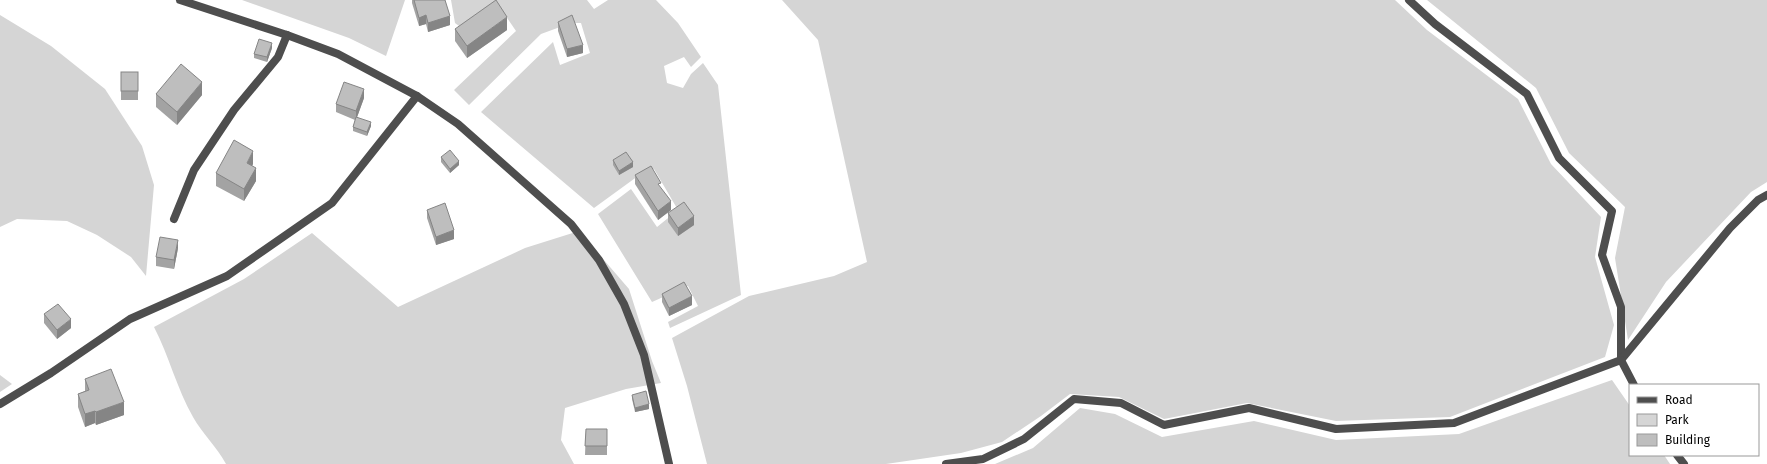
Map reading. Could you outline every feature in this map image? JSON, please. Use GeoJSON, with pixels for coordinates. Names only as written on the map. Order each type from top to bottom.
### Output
{"type":"FeatureCollection","features":[{"type":"Feature","properties":{"kind":"street"},"geometry":{"type":"LineString","coordinates":[[180,0],[287,35],[338,54],[417,96],[458,124],[571,224],[599,260],[624,304],[644,356],[669,464]]}},
{"type":"Feature","properties":{"kind":"street"},"geometry":{"type":"LineString","coordinates":[[1409,0],[1435,24],[1527,94],[1559,158],[1612,211],[1602,255],[1621,307],[1621,360],[1633,384]]}},
{"type":"Feature","properties":{"kind":"street"},"geometry":{"type":"LineString","coordinates":[[174,219],[194,170],[234,110],[278,57],[287,35]]}},
{"type":"Feature","properties":{"kind":"street"},"geometry":{"type":"LineString","coordinates":[[0,404],[51,373],[130,319],[227,276],[332,203],[417,96]]}},
{"type":"Feature","properties":{"kind":"street"},"geometry":{"type":"LineString","coordinates":[[946,464],[983,459],[1024,439],[1074,399],[1121,403],[1164,425],[1249,408],[1336,429],[1454,423],[1621,360],[1730,228],[1758,200],[1767,195]]}},
{"type":"Feature","properties":{"kind":"street"},"geometry":{"type":"LineString","coordinates":[[1678,456],[1684,464]]}},
{"type":"Feature","properties":{"kind":"green space"},"geometry":{"type":"Polygon","coordinates":[[[242,0],[405,0],[386,56],[349,38],[242,0]]]}},
{"type":"Feature","properties":{"kind":"green space"},"geometry":{"type":"Polygon","coordinates":[[[451,0],[587,0],[594,9],[608,0],[656,0],[678,23],[701,57],[691,67],[684,57],[664,66],[667,83],[683,88],[691,74],[703,63],[718,85],[741,295],[670,328],[668,322],[698,306],[688,286],[652,302],[598,214],[631,189],[657,227],[678,210],[654,169],[638,176],[594,208],[481,112],[553,42],[560,65],[590,53],[581,23],[571,23],[541,34],[469,105],[454,90],[516,31],[499,6],[463,29],[455,23],[451,0]]]}},
{"type":"Feature","properties":{"kind":"green space"},"geometry":{"type":"Polygon","coordinates":[[[782,0],[1395,0],[1427,30],[1518,99],[1551,164],[1601,217],[1595,257],[1614,325],[1605,357],[1450,417],[1336,421],[1247,403],[1164,419],[1119,397],[1070,394],[1041,416],[1002,442],[961,453],[886,464],[707,464],[687,386],[672,338],[749,296],[834,276],[867,262],[818,40],[782,0]]]}},
{"type":"Feature","properties":{"kind":"green space"},"geometry":{"type":"Polygon","coordinates":[[[1427,0],[1767,0],[1767,182],[1751,192],[1666,282],[1628,340],[1615,258],[1625,207],[1569,153],[1536,88],[1427,0]]]}},
{"type":"Feature","properties":{"kind":"green space"},"geometry":{"type":"Polygon","coordinates":[[[0,15],[51,46],[105,89],[142,146],[154,185],[146,276],[131,257],[97,235],[67,221],[17,219],[0,227],[0,15]]]}},
{"type":"Feature","properties":{"kind":"green space"},"geometry":{"type":"Polygon","coordinates":[[[579,231],[629,289],[652,361],[661,383],[626,389],[565,408],[561,440],[574,464],[226,464],[187,406],[154,327],[244,279],[312,233],[398,307],[525,248],[579,231]]]}},
{"type":"Feature","properties":{"kind":"green space"},"geometry":{"type":"Polygon","coordinates":[[[0,375],[12,384],[0,392],[0,375]]]}},
{"type":"Feature","properties":{"kind":"green space"},"geometry":{"type":"Polygon","coordinates":[[[1612,380],[1629,405],[1629,456],[1665,456],[1670,464],[995,464],[1033,448],[1080,408],[1115,414],[1162,437],[1254,421],[1336,440],[1459,434],[1612,380]]]}},
{"type":"Feature","properties":{"kind":"building"},"geometry":{"type":"Polygon","coordinates":[[[414,0],[445,0],[450,16],[428,23],[426,15],[419,18],[414,0]]]}},
{"type":"Feature","properties":{"kind":"building"},"geometry":{"type":"Polygon","coordinates":[[[496,0],[507,17],[467,46],[455,29],[496,0]]]}},
{"type":"Feature","properties":{"kind":"building"},"geometry":{"type":"Polygon","coordinates":[[[572,15],[583,45],[567,49],[558,22],[572,15]]]}},
{"type":"Feature","properties":{"kind":"building"},"geometry":{"type":"Polygon","coordinates":[[[259,39],[272,43],[267,57],[254,54],[259,39]]]}},
{"type":"Feature","properties":{"kind":"building"},"geometry":{"type":"Polygon","coordinates":[[[181,64],[202,82],[177,112],[156,94],[181,64]]]}},
{"type":"Feature","properties":{"kind":"building"},"geometry":{"type":"Polygon","coordinates":[[[121,72],[138,72],[138,91],[121,91],[121,72]]]}},
{"type":"Feature","properties":{"kind":"building"},"geometry":{"type":"Polygon","coordinates":[[[344,82],[364,89],[356,111],[336,104],[344,82]]]}},
{"type":"Feature","properties":{"kind":"building"},"geometry":{"type":"Polygon","coordinates":[[[356,117],[371,122],[367,132],[353,127],[356,117]]]}},
{"type":"Feature","properties":{"kind":"building"},"geometry":{"type":"Polygon","coordinates":[[[234,140],[253,151],[247,163],[256,168],[244,189],[216,173],[234,140]]]}},
{"type":"Feature","properties":{"kind":"building"},"geometry":{"type":"Polygon","coordinates":[[[450,150],[459,161],[450,169],[441,157],[450,150]]]}},
{"type":"Feature","properties":{"kind":"building"},"geometry":{"type":"Polygon","coordinates":[[[626,152],[633,162],[619,171],[613,160],[626,152]]]}},
{"type":"Feature","properties":{"kind":"building"},"geometry":{"type":"Polygon","coordinates":[[[651,166],[661,183],[658,184],[671,201],[658,211],[635,175],[651,166]]]}},
{"type":"Feature","properties":{"kind":"building"},"geometry":{"type":"Polygon","coordinates":[[[684,202],[694,216],[678,228],[668,213],[684,202]]]}},
{"type":"Feature","properties":{"kind":"building"},"geometry":{"type":"Polygon","coordinates":[[[445,203],[454,230],[436,237],[427,210],[445,203]]]}},
{"type":"Feature","properties":{"kind":"building"},"geometry":{"type":"Polygon","coordinates":[[[160,237],[178,240],[174,260],[156,257],[160,237]]]}},
{"type":"Feature","properties":{"kind":"building"},"geometry":{"type":"Polygon","coordinates":[[[684,282],[692,296],[669,308],[662,294],[684,282]]]}},
{"type":"Feature","properties":{"kind":"building"},"geometry":{"type":"Polygon","coordinates":[[[58,304],[71,319],[57,330],[44,314],[58,304]]]}},
{"type":"Feature","properties":{"kind":"building"},"geometry":{"type":"Polygon","coordinates":[[[111,369],[124,402],[96,412],[85,414],[78,394],[89,390],[85,379],[111,369]]]}},
{"type":"Feature","properties":{"kind":"building"},"geometry":{"type":"Polygon","coordinates":[[[646,391],[649,404],[635,408],[632,395],[646,391]]]}},
{"type":"Feature","properties":{"kind":"building"},"geometry":{"type":"Polygon","coordinates":[[[586,429],[607,429],[607,446],[585,446],[586,429]]]}}]}
